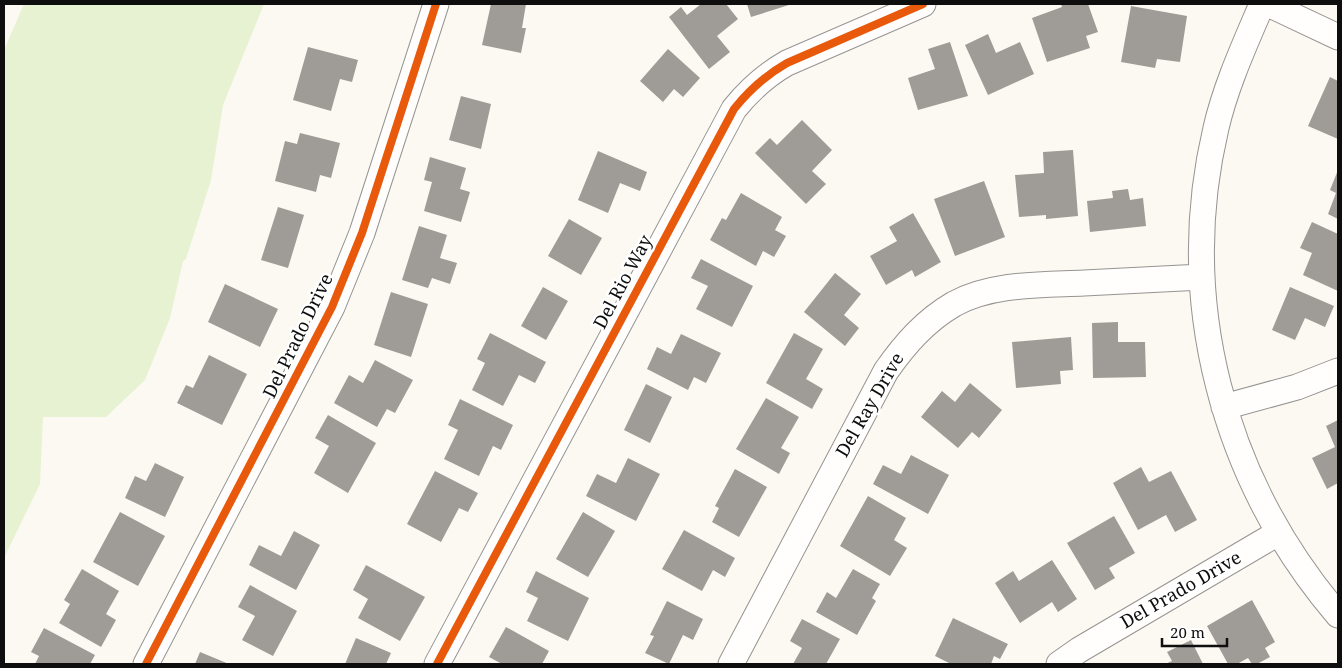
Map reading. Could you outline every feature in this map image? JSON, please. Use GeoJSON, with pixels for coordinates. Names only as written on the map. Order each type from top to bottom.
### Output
{"type":"FeatureCollection","features":[{"type":"Feature","properties":{"kind":"street","name":"Del Prado Drive"},"geometry":{"type":"LineString","coordinates":[[146,664],[332,307],[366,224],[436,4]]}},
{"type":"Feature","properties":{"kind":"street","name":"Del Rio Way"},"geometry":{"type":"LineString","coordinates":[[437,664],[734,108],[748,90],[768,74],[787,63],[923,4]]}},
{"type":"Feature","properties":{"kind":"street"},"geometry":{"type":"LineString","coordinates":[[1262,4],[1234,70],[1216,126],[1205,186],[1202,277],[1207,330],[1224,407],[1249,476],[1278,533],[1305,573],[1338,615]]}},
{"type":"Feature","properties":{"kind":"street"},"geometry":{"type":"LineString","coordinates":[[1268,4],[1338,37]]}},
{"type":"Feature","properties":{"kind":"street","name":"Del Ray Drive"},"geometry":{"type":"LineString","coordinates":[[731,664],[886,371],[916,333],[932,319],[954,304],[972,297],[1014,287],[1202,277]]}},
{"type":"Feature","properties":{"kind":"street"},"geometry":{"type":"LineString","coordinates":[[1224,407],[1297,387],[1338,371]]}},
{"type":"Feature","properties":{"kind":"street","name":"Del Prado Drive"},"geometry":{"type":"LineString","coordinates":[[1059,664],[1079,650],[1278,533]]}},
{"type":"Feature","properties":{"kind":"green space"},"geometry":{"type":"Polygon","coordinates":[[[24,4],[264,4],[223,105],[211,180],[186,259],[183,261],[170,318],[145,380],[106,417],[43,417],[40,484],[4,558],[4,50],[24,4]]]}},
{"type":"Feature","properties":{"kind":"building"},"geometry":{"type":"Polygon","coordinates":[[[491,4],[526,4],[522,28],[526,28],[521,53],[482,45],[491,4]]]}},
{"type":"Feature","properties":{"kind":"building"},"geometry":{"type":"Polygon","coordinates":[[[701,4],[726,4],[738,19],[717,36],[730,52],[709,69],[669,17],[681,7],[687,15],[701,4]]]}},
{"type":"Feature","properties":{"kind":"building"},"geometry":{"type":"Polygon","coordinates":[[[747,4],[792,4],[751,17],[747,4]]]}},
{"type":"Feature","properties":{"kind":"building"},"geometry":{"type":"Polygon","coordinates":[[[1061,4],[1088,4],[1098,32],[1086,36],[1090,48],[1047,62],[1032,18],[1062,7],[1061,4]]]}},
{"type":"Feature","properties":{"kind":"building"},"geometry":{"type":"Polygon","coordinates":[[[1131,6],[1187,16],[1180,62],[1157,59],[1155,68],[1121,62],[1131,6]]]}},
{"type":"Feature","properties":{"kind":"building"},"geometry":{"type":"Polygon","coordinates":[[[988,34],[996,53],[1020,42],[1034,74],[988,95],[965,45],[988,34]]]}},
{"type":"Feature","properties":{"kind":"building"},"geometry":{"type":"Polygon","coordinates":[[[950,42],[968,96],[918,110],[908,78],[935,69],[928,49],[950,42]]]}},
{"type":"Feature","properties":{"kind":"building"},"geometry":{"type":"Polygon","coordinates":[[[308,47],[358,60],[352,82],[340,79],[331,111],[293,100],[308,47]]]}},
{"type":"Feature","properties":{"kind":"building"},"geometry":{"type":"Polygon","coordinates":[[[668,49],[700,78],[683,97],[674,89],[663,102],[640,81],[668,49]]]}},
{"type":"Feature","properties":{"kind":"building"},"geometry":{"type":"Polygon","coordinates":[[[1330,77],[1338,81],[1338,139],[1308,126],[1330,77]]]}},
{"type":"Feature","properties":{"kind":"building"},"geometry":{"type":"Polygon","coordinates":[[[461,96],[491,104],[481,149],[449,140],[461,96]]]}},
{"type":"Feature","properties":{"kind":"building"},"geometry":{"type":"Polygon","coordinates":[[[802,120],[832,150],[812,171],[826,184],[806,204],[755,153],[770,138],[777,145],[802,120]]]}},
{"type":"Feature","properties":{"kind":"building"},"geometry":{"type":"Polygon","coordinates":[[[300,133],[340,143],[331,178],[320,175],[316,192],[275,181],[285,141],[297,144],[300,133]]]}},
{"type":"Feature","properties":{"kind":"building"},"geometry":{"type":"Polygon","coordinates":[[[1073,150],[1078,216],[1046,219],[1046,215],[1019,217],[1015,175],[1044,173],[1043,152],[1073,150]]]}},
{"type":"Feature","properties":{"kind":"building"},"geometry":{"type":"Polygon","coordinates":[[[598,151],[647,172],[640,191],[620,183],[608,213],[578,200],[598,151]]]}},
{"type":"Feature","properties":{"kind":"building"},"geometry":{"type":"Polygon","coordinates":[[[430,157],[466,168],[460,189],[470,192],[461,222],[424,211],[432,182],[424,180],[430,157]]]}},
{"type":"Feature","properties":{"kind":"building"},"geometry":{"type":"Polygon","coordinates":[[[1338,170],[1338,219],[1328,214],[1336,193],[1330,190],[1338,170]]]}},
{"type":"Feature","properties":{"kind":"building"},"geometry":{"type":"Polygon","coordinates":[[[984,181],[1005,237],[955,256],[934,199],[984,181]]]}},
{"type":"Feature","properties":{"kind":"building"},"geometry":{"type":"Polygon","coordinates":[[[1128,189],[1130,200],[1143,198],[1146,226],[1090,232],[1087,201],[1113,198],[1112,191],[1128,189]]]}},
{"type":"Feature","properties":{"kind":"building"},"geometry":{"type":"Polygon","coordinates":[[[741,193],[782,217],[775,230],[786,236],[774,257],[763,251],[756,266],[710,240],[722,218],[726,220],[741,193]]]}},
{"type":"Feature","properties":{"kind":"building"},"geometry":{"type":"Polygon","coordinates":[[[278,207],[304,215],[288,268],[261,260],[278,207]]]}},
{"type":"Feature","properties":{"kind":"building"},"geometry":{"type":"Polygon","coordinates":[[[913,213],[941,262],[915,277],[912,270],[886,285],[870,256],[897,241],[889,227],[913,213]]]}},
{"type":"Feature","properties":{"kind":"building"},"geometry":{"type":"Polygon","coordinates":[[[569,219],[602,238],[581,275],[548,256],[569,219]]]}},
{"type":"Feature","properties":{"kind":"building"},"geometry":{"type":"Polygon","coordinates":[[[1312,222],[1338,234],[1338,291],[1303,275],[1312,253],[1300,248],[1312,222]]]}},
{"type":"Feature","properties":{"kind":"building"},"geometry":{"type":"Polygon","coordinates":[[[419,226],[447,235],[440,258],[457,263],[450,284],[432,278],[428,288],[402,280],[419,226]]]}},
{"type":"Feature","properties":{"kind":"building"},"geometry":{"type":"Polygon","coordinates":[[[701,259],[753,286],[732,327],[696,309],[708,286],[691,278],[701,259]]]}},
{"type":"Feature","properties":{"kind":"building"},"geometry":{"type":"Polygon","coordinates":[[[835,273],[861,294],[844,315],[859,328],[845,346],[804,312],[835,273]]]}},
{"type":"Feature","properties":{"kind":"building"},"geometry":{"type":"Polygon","coordinates":[[[225,284],[278,309],[260,347],[208,322],[225,284]]]}},
{"type":"Feature","properties":{"kind":"building"},"geometry":{"type":"Polygon","coordinates":[[[543,287],[568,301],[546,340],[521,326],[543,287]]]}},
{"type":"Feature","properties":{"kind":"building"},"geometry":{"type":"Polygon","coordinates":[[[1290,287],[1334,306],[1325,327],[1305,318],[1295,340],[1272,330],[1290,287]]]}},
{"type":"Feature","properties":{"kind":"building"},"geometry":{"type":"Polygon","coordinates":[[[391,292],[428,304],[411,357],[374,345],[391,292]]]}},
{"type":"Feature","properties":{"kind":"building"},"geometry":{"type":"Polygon","coordinates":[[[1118,322],[1118,342],[1145,342],[1146,377],[1093,378],[1092,323],[1118,322]]]}},
{"type":"Feature","properties":{"kind":"building"},"geometry":{"type":"Polygon","coordinates":[[[490,333],[546,362],[535,383],[519,375],[503,406],[472,390],[485,363],[477,359],[490,333]]]}},
{"type":"Feature","properties":{"kind":"building"},"geometry":{"type":"Polygon","coordinates":[[[794,333],[823,349],[806,379],[823,389],[812,409],[766,383],[794,333]]]}},
{"type":"Feature","properties":{"kind":"building"},"geometry":{"type":"Polygon","coordinates":[[[681,334],[721,353],[706,383],[694,377],[688,390],[647,369],[657,347],[671,354],[681,334]]]}},
{"type":"Feature","properties":{"kind":"building"},"geometry":{"type":"Polygon","coordinates":[[[1071,337],[1073,370],[1060,371],[1061,384],[1016,388],[1012,342],[1071,337]]]}},
{"type":"Feature","properties":{"kind":"building"},"geometry":{"type":"Polygon","coordinates":[[[209,355],[247,374],[222,425],[177,403],[186,385],[193,388],[209,355]]]}},
{"type":"Feature","properties":{"kind":"building"},"geometry":{"type":"Polygon","coordinates":[[[375,360],[413,380],[395,413],[387,409],[377,427],[334,403],[349,375],[363,383],[375,360]]]}},
{"type":"Feature","properties":{"kind":"building"},"geometry":{"type":"Polygon","coordinates":[[[970,383],[1002,410],[979,438],[972,432],[958,448],[921,417],[942,391],[955,402],[970,383]]]}},
{"type":"Feature","properties":{"kind":"building"},"geometry":{"type":"Polygon","coordinates":[[[646,384],[672,397],[650,443],[624,430],[646,384]]]}},
{"type":"Feature","properties":{"kind":"building"},"geometry":{"type":"Polygon","coordinates":[[[766,398],[799,417],[781,448],[790,453],[779,474],[736,449],[766,398]]]}},
{"type":"Feature","properties":{"kind":"building"},"geometry":{"type":"Polygon","coordinates":[[[460,399],[513,425],[501,450],[493,446],[479,476],[444,459],[458,430],[448,425],[460,399]]]}},
{"type":"Feature","properties":{"kind":"building"},"geometry":{"type":"Polygon","coordinates":[[[328,415],[376,443],[348,493],[314,473],[329,446],[315,438],[328,415]]]}},
{"type":"Feature","properties":{"kind":"building"},"geometry":{"type":"Polygon","coordinates":[[[1338,420],[1338,483],[1327,489],[1312,458],[1335,447],[1326,426],[1338,420]]]}},
{"type":"Feature","properties":{"kind":"building"},"geometry":{"type":"Polygon","coordinates":[[[911,455],[949,475],[928,514],[873,484],[883,465],[901,474],[911,455]]]}},
{"type":"Feature","properties":{"kind":"building"},"geometry":{"type":"Polygon","coordinates":[[[628,458],[660,474],[636,521],[586,496],[597,474],[616,483],[628,458]]]}},
{"type":"Feature","properties":{"kind":"building"},"geometry":{"type":"Polygon","coordinates":[[[155,463],[184,477],[165,517],[125,498],[135,476],[146,481],[155,463]]]}},
{"type":"Feature","properties":{"kind":"building"},"geometry":{"type":"Polygon","coordinates":[[[1141,467],[1149,482],[1171,471],[1197,520],[1175,532],[1166,515],[1138,530],[1113,483],[1141,467]]]}},
{"type":"Feature","properties":{"kind":"building"},"geometry":{"type":"Polygon","coordinates":[[[735,469],[767,487],[739,537],[712,522],[719,508],[715,506],[735,469]]]}},
{"type":"Feature","properties":{"kind":"building"},"geometry":{"type":"Polygon","coordinates":[[[435,471],[478,493],[468,512],[459,508],[441,542],[407,524],[435,471]]]}},
{"type":"Feature","properties":{"kind":"building"},"geometry":{"type":"Polygon","coordinates":[[[868,496],[906,518],[894,540],[907,548],[890,576],[840,546],[868,496]]]}},
{"type":"Feature","properties":{"kind":"building"},"geometry":{"type":"Polygon","coordinates":[[[120,512],[165,536],[138,586],[93,562],[120,512]]]}},
{"type":"Feature","properties":{"kind":"building"},"geometry":{"type":"Polygon","coordinates":[[[583,512],[615,531],[588,577],[556,559],[583,512]]]}},
{"type":"Feature","properties":{"kind":"building"},"geometry":{"type":"Polygon","coordinates":[[[1114,516],[1135,553],[1109,568],[1115,578],[1095,590],[1067,543],[1114,516]]]}},
{"type":"Feature","properties":{"kind":"building"},"geometry":{"type":"Polygon","coordinates":[[[684,530],[735,558],[725,577],[713,570],[702,591],[662,569],[684,530]]]}},
{"type":"Feature","properties":{"kind":"building"},"geometry":{"type":"Polygon","coordinates":[[[294,531],[320,545],[296,590],[249,565],[259,545],[281,556],[294,531]]]}},
{"type":"Feature","properties":{"kind":"building"},"geometry":{"type":"Polygon","coordinates":[[[1052,560],[1077,599],[1058,612],[1052,602],[1020,623],[995,583],[1013,571],[1019,581],[1052,560]]]}},
{"type":"Feature","properties":{"kind":"building"},"geometry":{"type":"Polygon","coordinates":[[[366,565],[425,597],[400,641],[358,618],[368,599],[353,590],[366,565]]]}},
{"type":"Feature","properties":{"kind":"building"},"geometry":{"type":"Polygon","coordinates":[[[82,569],[119,591],[106,614],[116,620],[101,647],[59,623],[70,604],[64,600],[82,569]]]}},
{"type":"Feature","properties":{"kind":"building"},"geometry":{"type":"Polygon","coordinates":[[[853,569],[880,584],[872,598],[876,601],[857,635],[816,612],[827,592],[836,598],[853,569]]]}},
{"type":"Feature","properties":{"kind":"building"},"geometry":{"type":"Polygon","coordinates":[[[536,571],[589,598],[568,641],[527,621],[538,598],[526,592],[536,571]]]}},
{"type":"Feature","properties":{"kind":"building"},"geometry":{"type":"Polygon","coordinates":[[[250,585],[297,611],[273,656],[242,640],[255,616],[238,607],[250,585]]]}},
{"type":"Feature","properties":{"kind":"building"},"geometry":{"type":"Polygon","coordinates":[[[1252,600],[1275,642],[1265,648],[1270,657],[1257,664],[1252,664],[1248,658],[1237,664],[1228,664],[1207,626],[1252,600]]]}},
{"type":"Feature","properties":{"kind":"building"},"geometry":{"type":"Polygon","coordinates":[[[667,601],[703,619],[693,640],[683,635],[669,664],[645,653],[654,636],[650,635],[667,601]]]}},
{"type":"Feature","properties":{"kind":"building"},"geometry":{"type":"Polygon","coordinates":[[[953,618],[1008,644],[1000,659],[994,656],[991,664],[951,664],[935,656],[953,618]]]}},
{"type":"Feature","properties":{"kind":"building"},"geometry":{"type":"Polygon","coordinates":[[[802,619],[840,639],[826,664],[793,664],[802,648],[790,641],[802,619]]]}},
{"type":"Feature","properties":{"kind":"building"},"geometry":{"type":"Polygon","coordinates":[[[506,627],[549,651],[542,664],[502,664],[489,657],[506,627]]]}},
{"type":"Feature","properties":{"kind":"building"},"geometry":{"type":"Polygon","coordinates":[[[44,628],[95,655],[90,664],[35,664],[39,656],[31,652],[44,628]]]}},
{"type":"Feature","properties":{"kind":"building"},"geometry":{"type":"Polygon","coordinates":[[[356,638],[391,653],[386,664],[345,664],[356,638]]]}},
{"type":"Feature","properties":{"kind":"building"},"geometry":{"type":"Polygon","coordinates":[[[1191,640],[1203,664],[1165,664],[1172,661],[1167,652],[1191,640]]]}},
{"type":"Feature","properties":{"kind":"building"},"geometry":{"type":"Polygon","coordinates":[[[200,652],[229,664],[195,664],[200,652]]]}},
{"type":"Feature","properties":{"kind":"cycle path"},"geometry":{"type":"LineString","coordinates":[[146,664],[332,307],[362,233],[436,4]]}},
{"type":"Feature","properties":{"kind":"cycle path"},"geometry":{"type":"LineString","coordinates":[[437,664],[734,109],[759,83],[787,63],[923,4]]}}]}
